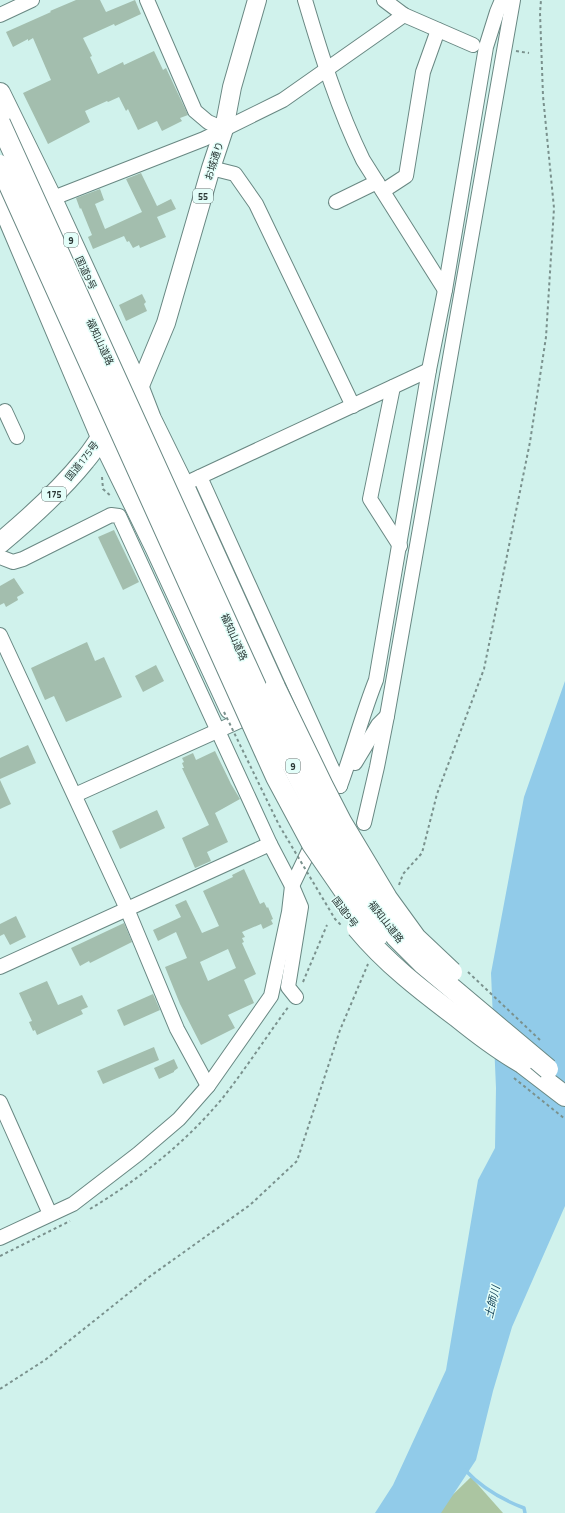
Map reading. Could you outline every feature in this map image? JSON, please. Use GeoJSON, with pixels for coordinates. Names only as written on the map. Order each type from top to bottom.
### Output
{"type":"FeatureCollection","features":[{"type":"Feature","properties":{"kind":"highway","name":"国道9号"},"geometry":{"type":"LineString","coordinates":[[0,93],[52,199],[139,388]]}},
{"type":"Feature","properties":{"kind":"highway","name":"福知山道路"},"geometry":{"type":"LineString","coordinates":[[0,123],[288,757],[329,837],[348,870],[396,937],[422,964],[565,1083]]}},
{"type":"Feature","properties":{"kind":"highway","name":"福知山道路"},"geometry":{"type":"LineString","coordinates":[[0,166],[273,770],[312,844],[344,892],[386,944],[416,973],[565,1096]]}},
{"type":"Feature","properties":{"kind":"highway","name":"9"},"geometry":{"type":"LineString","coordinates":[[3,212],[101,437]]}},
{"type":"Feature","properties":{"kind":"highway","name":"9"},"geometry":{"type":"LineString","coordinates":[[139,388],[151,419],[192,481],[275,687],[323,786],[342,823],[387,898],[416,938],[502,1020],[548,1069]]}},
{"type":"Feature","properties":{"kind":"highway","name":"国道175号"},"geometry":{"type":"LineString","coordinates":[[0,544],[71,477],[139,388]]}},
{"type":"Feature","properties":{"kind":"highway","name":"国道9号"},"geometry":{"type":"LineString","coordinates":[[101,437],[155,547],[230,709],[297,841],[324,883],[371,945],[411,983],[503,1052],[522,1062]]}},
{"type":"Feature","properties":{"kind":"main road","name":"お城通り"},"geometry":{"type":"LineString","coordinates":[[139,388],[166,323],[211,168],[224,129],[232,87],[257,0]]}},
{"type":"Feature","properties":{"kind":"street"},"geometry":{"type":"LineString","coordinates":[[0,15],[32,0]]}},
{"type":"Feature","properties":{"kind":"street"},"geometry":{"type":"LineString","coordinates":[[147,0],[195,111],[208,122],[224,129]]}},
{"type":"Feature","properties":{"kind":"street"},"geometry":{"type":"LineString","coordinates":[[305,0],[326,69],[353,139],[363,160],[445,290]]}},
{"type":"Feature","properties":{"kind":"street"},"geometry":{"type":"LineString","coordinates":[[384,0],[404,15],[473,45]]}},
{"type":"Feature","properties":{"kind":"street"},"geometry":{"type":"LineString","coordinates":[[340,786],[355,743],[366,704],[376,680],[445,290],[486,47],[502,0]]}},
{"type":"Feature","properties":{"kind":"street"},"geometry":{"type":"LineString","coordinates":[[364,823],[387,716],[513,0]]}},
{"type":"Feature","properties":{"kind":"street"},"geometry":{"type":"LineString","coordinates":[[3,212],[52,199],[204,139],[283,100],[404,15]]}},
{"type":"Feature","properties":{"kind":"street"},"geometry":{"type":"LineString","coordinates":[[336,202],[380,187],[406,176],[423,72],[438,30]]}},
{"type":"Feature","properties":{"kind":"street"},"geometry":{"type":"LineString","coordinates":[[211,168],[235,174],[256,204],[353,406]]}},
{"type":"Feature","properties":{"kind":"street"},"geometry":{"type":"LineString","coordinates":[[340,786],[298,694],[192,481],[430,370]]}},
{"type":"Feature","properties":{"kind":"street"},"geometry":{"type":"LineString","coordinates":[[393,387],[370,499],[400,546]]}},
{"type":"Feature","properties":{"kind":"street"},"geometry":{"type":"LineString","coordinates":[[5,411],[17,437]]}},
{"type":"Feature","properties":{"kind":"street"},"geometry":{"type":"LineString","coordinates":[[0,557],[13,562],[23,559],[111,515],[119,516],[217,731],[270,844],[292,886],[300,907],[288,987],[296,997]]}},
{"type":"Feature","properties":{"kind":"street"},"geometry":{"type":"LineString","coordinates":[[0,635],[127,909],[178,1029],[208,1086]]}},
{"type":"Feature","properties":{"kind":"street"},"geometry":{"type":"LineString","coordinates":[[75,795],[298,694]]}},
{"type":"Feature","properties":{"kind":"street"},"geometry":{"type":"LineString","coordinates":[[0,1238],[73,1204],[138,1154],[179,1119],[208,1086],[270,996],[289,912],[292,886],[340,786],[378,725],[387,716]]}},
{"type":"Feature","properties":{"kind":"street"},"geometry":{"type":"LineString","coordinates":[[0,967],[270,844]]}},
{"type":"Feature","properties":{"kind":"street"},"geometry":{"type":"LineString","coordinates":[[0,1102],[50,1214]]}},
{"type":"Feature","properties":{"kind":"path"},"geometry":{"type":"LineString","coordinates":[[403,874],[422,853],[437,794],[484,669],[532,427],[546,337],[554,208],[543,96],[540,13],[542,0]]}},
{"type":"Feature","properties":{"kind":"path"},"geometry":{"type":"LineString","coordinates":[[0,1389],[45,1360],[149,1277],[250,1205],[297,1161],[340,1030],[368,966]]}},
{"type":"Feature","properties":{"kind":"path"},"geometry":{"type":"LineString","coordinates":[[466,970],[543,1043]]}},
{"type":"Feature","properties":{"kind":"green space"},"geometry":{"type":"Polygon","coordinates":[[[471,1477],[503,1513],[434,1513],[471,1477]]]}},
{"type":"Feature","properties":{"kind":"water","name":"土師川"},"geometry":{"type":"Polygon","coordinates":[[[565,681],[565,1206],[512,1327],[493,1391],[476,1460],[441,1513],[375,1513],[393,1485],[446,1370],[478,1180],[495,1148],[496,1088],[491,973],[524,797],[565,681]]]}},
{"type":"Feature","properties":{"kind":"building"},"geometry":{"type":"Polygon","coordinates":[[[76,0],[100,0],[106,12],[135,0],[141,14],[83,38],[92,56],[90,57],[98,74],[123,62],[124,65],[154,51],[163,70],[166,68],[188,115],[180,118],[182,121],[162,131],[157,121],[138,130],[128,109],[126,111],[119,97],[85,111],[90,122],[48,144],[23,93],[51,80],[33,38],[13,47],[6,32],[76,0]]]}},
{"type":"Feature","properties":{"kind":"building"},"geometry":{"type":"Polygon","coordinates":[[[141,173],[157,206],[171,199],[176,209],[157,217],[166,237],[140,248],[139,245],[133,248],[124,236],[93,249],[88,237],[92,235],[76,198],[100,189],[104,200],[95,204],[105,229],[142,212],[126,179],[141,173]]]}},
{"type":"Feature","properties":{"kind":"building"},"geometry":{"type":"Polygon","coordinates":[[[142,294],[146,302],[144,304],[147,311],[126,321],[119,305],[142,294]]]}},
{"type":"Feature","properties":{"kind":"building"},"geometry":{"type":"Polygon","coordinates":[[[114,530],[139,582],[123,590],[98,537],[114,530]]]}},
{"type":"Feature","properties":{"kind":"building"},"geometry":{"type":"Polygon","coordinates":[[[14,578],[24,593],[17,597],[18,600],[6,607],[4,603],[0,605],[0,586],[14,578]]]}},
{"type":"Feature","properties":{"kind":"building"},"geometry":{"type":"Polygon","coordinates":[[[87,642],[95,661],[104,657],[122,697],[66,722],[54,696],[45,700],[31,668],[87,642]]]}},
{"type":"Feature","properties":{"kind":"building"},"geometry":{"type":"Polygon","coordinates":[[[156,665],[164,681],[143,692],[135,676],[156,665]]]}},
{"type":"Feature","properties":{"kind":"building"},"geometry":{"type":"Polygon","coordinates":[[[28,745],[36,763],[0,779],[0,758],[28,745]]]}},
{"type":"Feature","properties":{"kind":"building"},"geometry":{"type":"Polygon","coordinates":[[[215,751],[240,799],[215,813],[228,842],[207,852],[211,861],[195,868],[182,838],[209,825],[182,768],[184,768],[182,763],[184,762],[182,758],[193,753],[196,760],[215,751]]]}},
{"type":"Feature","properties":{"kind":"building"},"geometry":{"type":"Polygon","coordinates":[[[0,780],[11,804],[0,809],[0,780]]]}},
{"type":"Feature","properties":{"kind":"building"},"geometry":{"type":"Polygon","coordinates":[[[157,810],[165,828],[120,849],[112,831],[157,810]]]}},
{"type":"Feature","properties":{"kind":"building"},"geometry":{"type":"Polygon","coordinates":[[[244,869],[260,904],[264,902],[267,908],[268,907],[273,919],[271,920],[273,924],[263,929],[261,924],[242,932],[245,937],[242,938],[244,942],[242,943],[256,974],[244,980],[254,1003],[228,1015],[235,1028],[201,1045],[180,1004],[165,967],[187,958],[176,932],[158,941],[153,930],[181,917],[175,905],[186,900],[202,933],[219,926],[203,891],[233,877],[232,875],[244,869]],[[228,949],[200,962],[208,981],[236,968],[228,949]]]}},
{"type":"Feature","properties":{"kind":"building"},"geometry":{"type":"Polygon","coordinates":[[[16,916],[26,937],[10,945],[4,934],[0,936],[0,924],[16,916]]]}},
{"type":"Feature","properties":{"kind":"building"},"geometry":{"type":"Polygon","coordinates":[[[124,923],[132,942],[90,963],[89,961],[80,966],[71,948],[124,923]]]}},
{"type":"Feature","properties":{"kind":"building"},"geometry":{"type":"Polygon","coordinates":[[[47,981],[58,1005],[82,995],[88,1007],[81,1010],[83,1014],[37,1035],[35,1030],[33,1031],[29,1022],[32,1021],[19,993],[47,981]]]}},
{"type":"Feature","properties":{"kind":"building"},"geometry":{"type":"Polygon","coordinates":[[[153,994],[160,1010],[124,1026],[117,1010],[153,994]]]}},
{"type":"Feature","properties":{"kind":"building"},"geometry":{"type":"Polygon","coordinates":[[[154,1047],[159,1060],[103,1084],[97,1071],[154,1047]]]}},
{"type":"Feature","properties":{"kind":"building"},"geometry":{"type":"Polygon","coordinates":[[[174,1059],[178,1068],[174,1072],[159,1079],[154,1068],[174,1059]]]}},
{"type":"Feature","properties":{"kind":"waterway"},"geometry":{"type":"LineString","coordinates":[[465,1470],[478,1482],[493,1492],[524,1508],[525,1513]]}}]}
